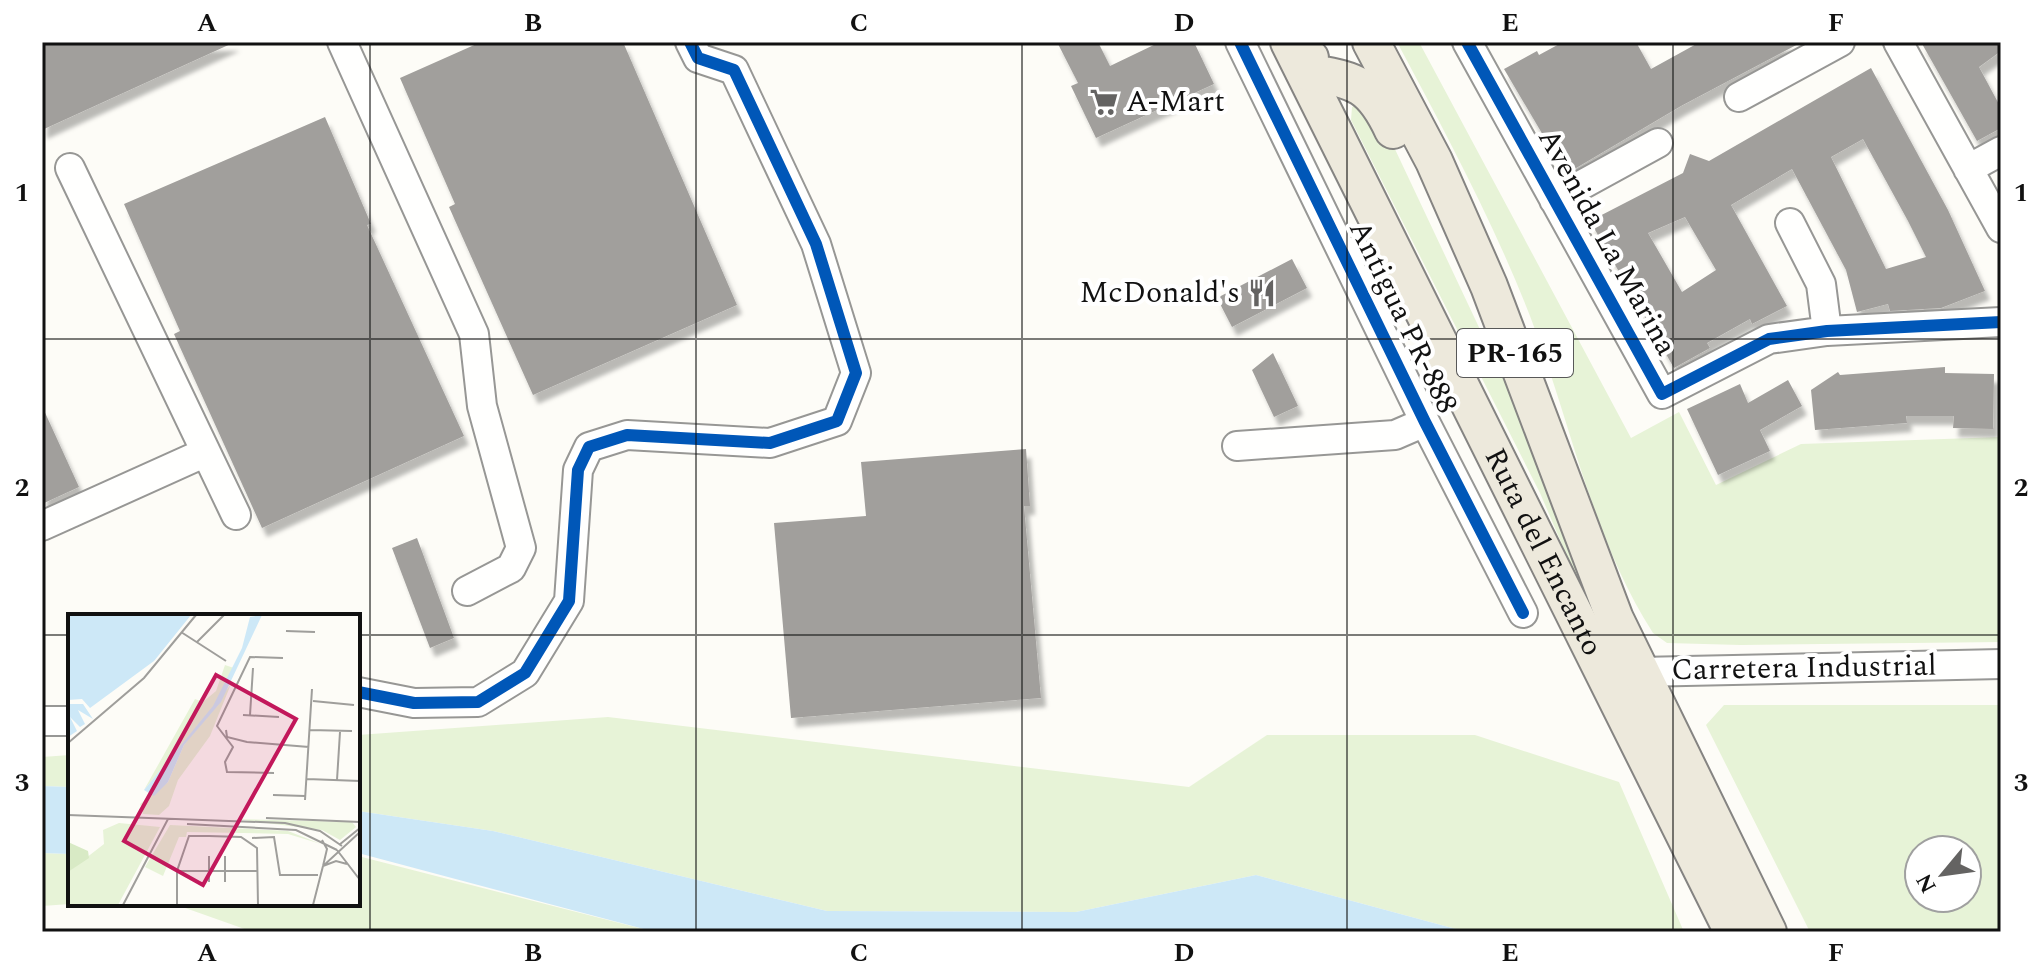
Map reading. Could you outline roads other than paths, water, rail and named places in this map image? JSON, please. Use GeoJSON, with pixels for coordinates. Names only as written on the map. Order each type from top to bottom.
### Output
{"type":"FeatureCollection","features":[{"type":"Feature","properties":{"kind":"main road","name":"Ruta del Encanto"},"geometry":{"type":"LineString","coordinates":[[1371,42],[1434,161],[1489,286],[1582,537],[1624,675],[1733,932]]}},
{"type":"Feature","properties":{"kind":"main road","name":"Ruta del Encanto"},"geometry":{"type":"LineString","coordinates":[[1303,52],[1624,675],[1768,932]]}},
{"type":"Feature","properties":{"kind":"main road"},"geometry":{"type":"LineString","coordinates":[[1303,52],[1354,81],[1380,103],[1490,337],[1538,412]]}},
{"type":"Feature","properties":{"kind":"street"},"geometry":{"type":"LineString","coordinates":[[342,42],[474,334],[482,406],[521,548],[511,568],[467,591]]}},
{"type":"Feature","properties":{"kind":"street"},"geometry":{"type":"LineString","coordinates":[[360,692],[414,703],[478,702],[525,673],[569,601],[578,470],[589,447],[627,435],[770,443],[837,421],[856,373],[816,244],[734,70],[698,58],[690,42]]}},
{"type":"Feature","properties":{"kind":"street","name":"Antigua PR-888"},"geometry":{"type":"LineString","coordinates":[[1240,42],[1425,422],[1523,613]]}},
{"type":"Feature","properties":{"kind":"street"},"geometry":{"type":"LineString","coordinates":[[1739,97],[1840,42]]}},
{"type":"Feature","properties":{"kind":"street"},"geometry":{"type":"LineString","coordinates":[[1898,42],[2001,228]]}},
{"type":"Feature","properties":{"kind":"street","name":"Avenida La Marina"},"geometry":{"type":"LineString","coordinates":[[1473,44],[1554,200],[1662,394],[1769,339],[1827,331]]}},
{"type":"Feature","properties":{"kind":"street"},"geometry":{"type":"LineString","coordinates":[[1266,92],[1303,52]]}},
{"type":"Feature","properties":{"kind":"street"},"geometry":{"type":"LineString","coordinates":[[1554,200],[1658,143]]}},
{"type":"Feature","properties":{"kind":"street"},"geometry":{"type":"LineString","coordinates":[[1968,169],[2001,151]]}},
{"type":"Feature","properties":{"kind":"street"},"geometry":{"type":"LineString","coordinates":[[70,168],[236,515]]}},
{"type":"Feature","properties":{"kind":"street"},"geometry":{"type":"LineString","coordinates":[[1790,223],[1821,284],[1827,331],[2001,322]]}},
{"type":"Feature","properties":{"kind":"street"},"geometry":{"type":"LineString","coordinates":[[1237,446],[1395,435],[1425,422]]}},
{"type":"Feature","properties":{"kind":"street"},"geometry":{"type":"LineString","coordinates":[[42,526],[204,453]]}},
{"type":"Feature","properties":{"kind":"street","name":"Carretera Industrial"},"geometry":{"type":"LineString","coordinates":[[1624,675],[2001,664]]}},
{"type":"Feature","properties":{"kind":"street"},"geometry":{"type":"LineString","coordinates":[[42,721],[68,721]]}},
{"type":"Feature","properties":{"kind":"water"},"geometry":{"type":"Polygon","coordinates":[[[42,786],[68,787],[68,854],[42,853],[42,786]]]}},
{"type":"Feature","properties":{"kind":"water"},"geometry":{"type":"Polygon","coordinates":[[[360,811],[493,831],[827,911],[1076,912],[1256,875],[1467,932],[655,932],[360,854],[360,811]]]}},
{"type":"Feature","properties":{"kind":"place","name":"A-Mart"},"geometry":{"type":"Point","coordinates":[1104,102]}},
{"type":"Feature","properties":{"kind":"place","name":"McDonald's"},"geometry":{"type":"Point","coordinates":[1262,293]}}]}
